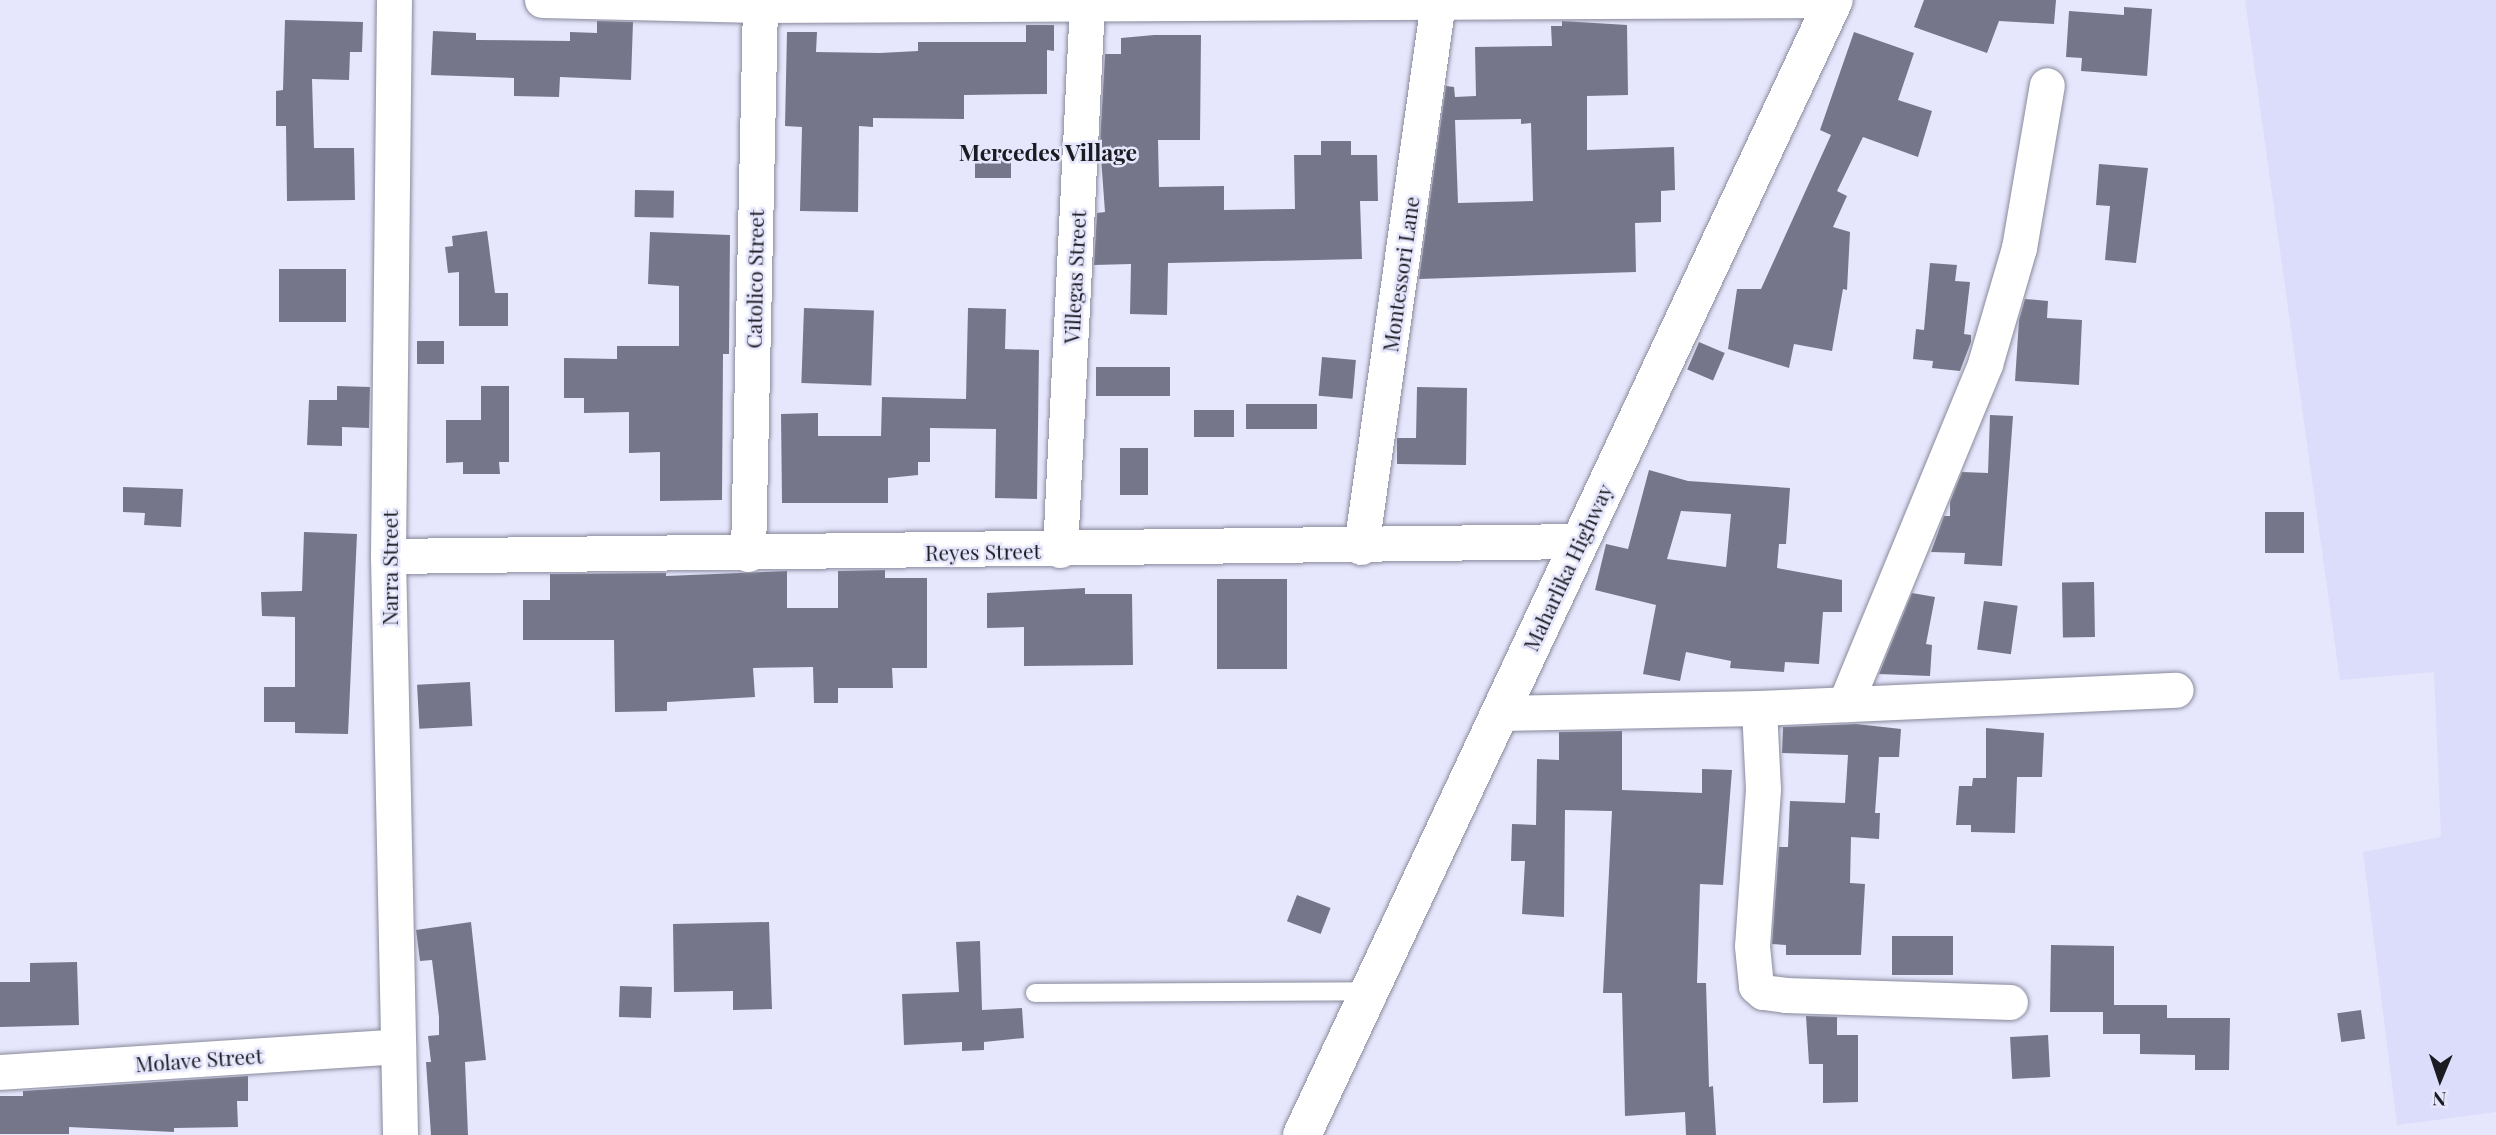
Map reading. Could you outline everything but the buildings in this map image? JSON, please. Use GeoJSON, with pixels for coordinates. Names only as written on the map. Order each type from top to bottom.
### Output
{"type":"FeatureCollection","features":[{"type":"Feature","properties":{"kind":"highway","name":"Maharlika Highway"},"geometry":{"type":"LineString","coordinates":[[1302,1135],[1578,541],[1834,0]]}},
{"type":"Feature","properties":{"kind":"street","name":"Narra Street"},"geometry":{"type":"LineString","coordinates":[[394,0],[388,556],[400,1135]]}},
{"type":"Feature","properties":{"kind":"street"},"geometry":{"type":"LineString","coordinates":[[542,0],[760,5],[1834,0]]}},
{"type":"Feature","properties":{"kind":"street","name":"Montessori Lane"},"geometry":{"type":"LineString","coordinates":[[1361,547],[1448,1]]}},
{"type":"Feature","properties":{"kind":"street","name":"Villegas Street"},"geometry":{"type":"LineString","coordinates":[[1060,550],[1087,4]]}},
{"type":"Feature","properties":{"kind":"street","name":"Catolico Street"},"geometry":{"type":"LineString","coordinates":[[748,554],[760,5]]}},
{"type":"Feature","properties":{"kind":"street"},"geometry":{"type":"LineString","coordinates":[[1845,704],[1985,364],[2019,248],[2047,85]]}},
{"type":"Feature","properties":{"kind":"street","name":"Reyes Street"},"geometry":{"type":"LineString","coordinates":[[388,556],[1361,547],[1578,541]]}},
{"type":"Feature","properties":{"kind":"street"},"geometry":{"type":"LineString","coordinates":[[1499,713],[1759,708],[2176,690]]}},
{"type":"Feature","properties":{"kind":"street"},"geometry":{"type":"LineString","coordinates":[[1759,708],[1763,789],[1752,946],[1756,986],[1763,992],[1786,995],[2010,1002]]}},
{"type":"Feature","properties":{"kind":"street","name":"Molave Street"},"geometry":{"type":"LineString","coordinates":[[0,1072],[398,1046]]}},
{"type":"Feature","properties":{"kind":"lane"},"geometry":{"type":"LineString","coordinates":[[1035,993],[1369,991]]}},
{"type":"Feature","properties":{"kind":"shaded area"},"geometry":{"type":"Polygon","coordinates":[[[2245,0],[2496,0],[2496,1112],[2397,1125],[2363,852],[2441,837],[2434,672],[2340,680],[2245,0]]]}},
{"type":"Feature","properties":{"kind":"district","name":"Mercedes Village"},"geometry":{"type":"Point","coordinates":[1048,152]}}]}
